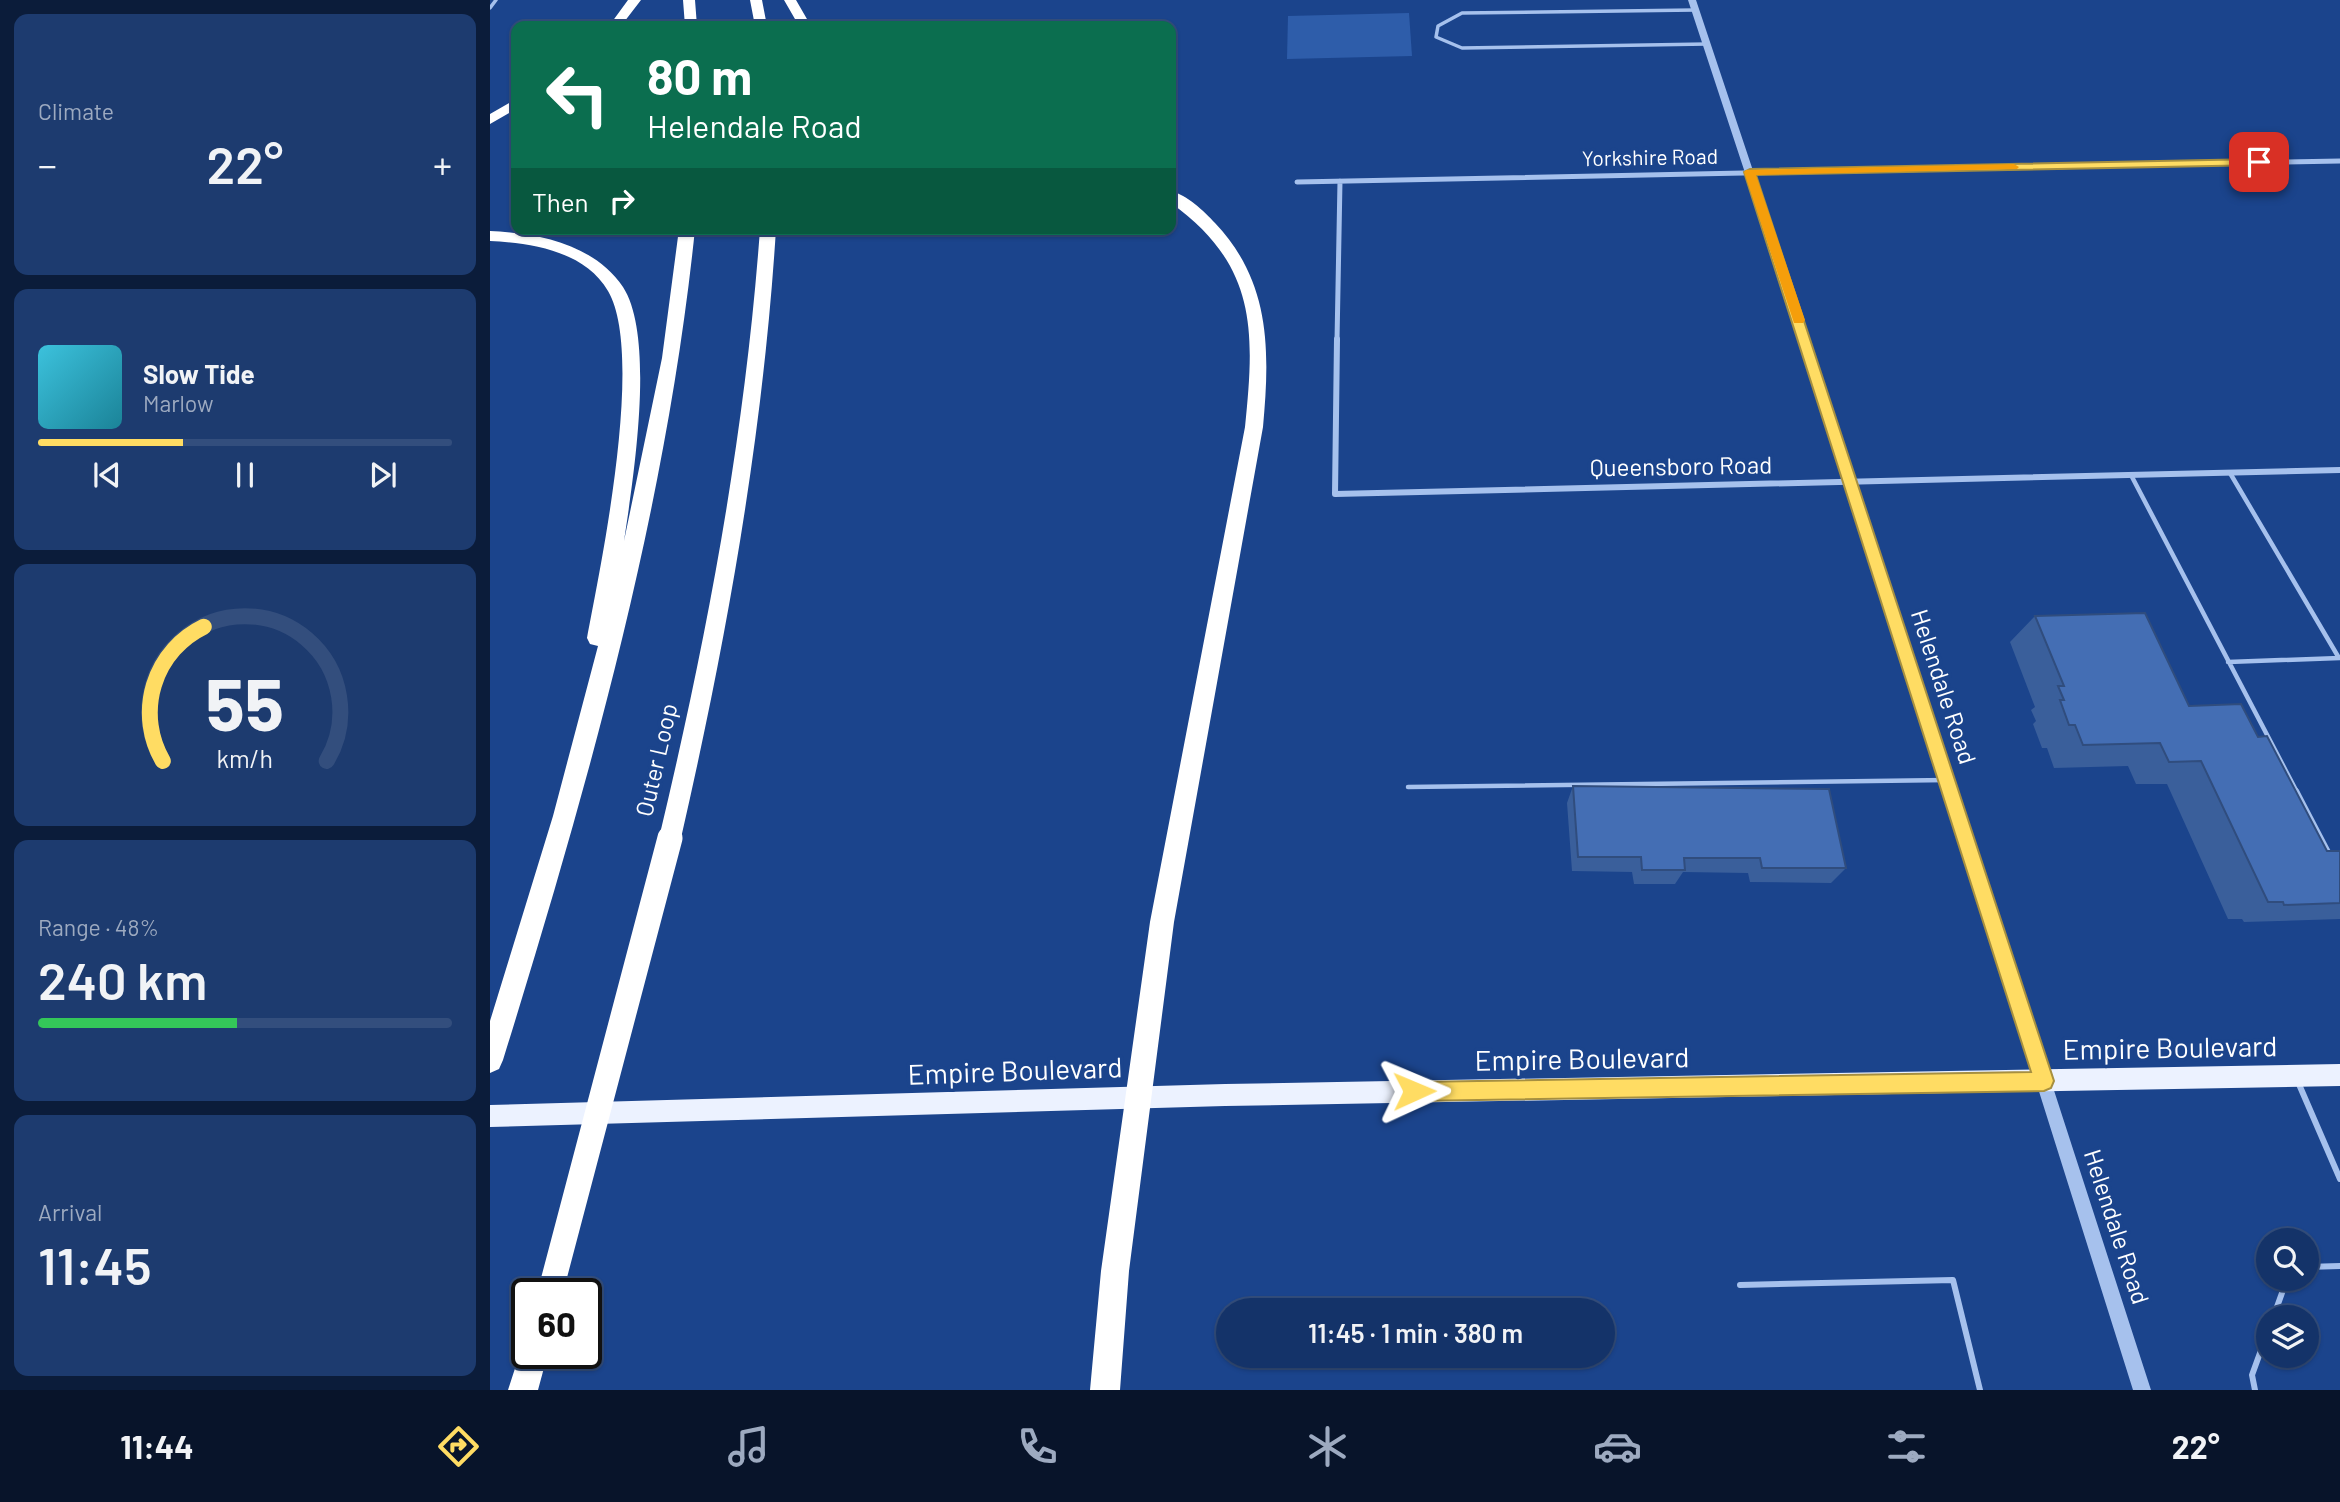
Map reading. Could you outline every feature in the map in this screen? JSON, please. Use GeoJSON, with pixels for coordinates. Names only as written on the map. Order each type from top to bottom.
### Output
{"type":"FeatureCollection","features":[{"type":"Feature","properties":{"kind":"highway"},"geometry":{"type":"LineString","coordinates":[[619,21],[635,0]]}},
{"type":"Feature","properties":{"kind":"highway"},"geometry":{"type":"LineString","coordinates":[[690,0],[691,21]]}},
{"type":"Feature","properties":{"kind":"highway"},"geometry":{"type":"LineString","coordinates":[[756,0],[760,21]]}},
{"type":"Feature","properties":{"kind":"highway"},"geometry":{"type":"LineString","coordinates":[[790,0],[802,21]]}},
{"type":"Feature","properties":{"kind":"highway"},"geometry":{"type":"LineString","coordinates":[[490,120],[511,106]]}},
{"type":"Feature","properties":{"kind":"highway"},"geometry":{"type":"LineString","coordinates":[[1105,1390],[1115,1271],[1167,895],[1254,427],[1259,367],[1256,315],[1248,285],[1235,258],[1207,222],[1176,200]]}},
{"type":"Feature","properties":{"kind":"highway"},"geometry":{"type":"LineString","coordinates":[[490,1060],[558,839],[607,654],[643,500],[668,368],[686,235]]}},
{"type":"Feature","properties":{"kind":"highway","name":"Outer Loop"},"geometry":{"type":"LineString","coordinates":[[555,1278],[670,838],[724,593],[757,382],[768,235]]}},
{"type":"Feature","properties":{"kind":"highway"},"geometry":{"type":"LineString","coordinates":[[490,236],[542,242],[591,264],[610,280],[617,290],[626,311],[630,335],[629,407],[617,517],[601,618],[558,839]]}},
{"type":"Feature","properties":{"kind":"highway"},"geometry":{"type":"LineString","coordinates":[[523,1390],[529,1369]]}},
{"type":"Feature","properties":{"kind":"main road","name":"Empire Boulevard"},"geometry":{"type":"LineString","coordinates":[[490,1116],[1139,1097],[2340,1075]]}},
{"type":"Feature","properties":{"kind":"street","name":"Helendale Road"},"geometry":{"type":"LineString","coordinates":[[1694,5],[1852,482],[2142,1390]]}},
{"type":"Feature","properties":{"kind":"street","name":"Yorkshire Road"},"geometry":{"type":"LineString","coordinates":[[1297,182],[2340,161]]}},
{"type":"Feature","properties":{"kind":"street","name":"Queensboro Road"},"geometry":{"type":"LineString","coordinates":[[1340,181],[1335,494],[2340,470]]}},
{"type":"Feature","properties":{"kind":"lane"},"geometry":{"type":"LineString","coordinates":[[490,8],[496,0]]}},
{"type":"Feature","properties":{"kind":"lane"},"geometry":{"type":"LineString","coordinates":[[1694,5],[1462,13],[1438,26],[1436,37],[1462,48],[1707,44]]}},
{"type":"Feature","properties":{"kind":"lane"},"geometry":{"type":"LineString","coordinates":[[2228,662],[2339,658],[2230,472]]}},
{"type":"Feature","properties":{"kind":"lane"},"geometry":{"type":"LineString","coordinates":[[2131,475],[2335,866]]}},
{"type":"Feature","properties":{"kind":"lane"},"geometry":{"type":"LineString","coordinates":[[1408,787],[1947,780]]}},
{"type":"Feature","properties":{"kind":"lane"},"geometry":{"type":"LineString","coordinates":[[2295,1075],[2340,1179]]}},
{"type":"Feature","properties":{"kind":"lane"},"geometry":{"type":"LineString","coordinates":[[2319,1267],[2340,1266]]}},
{"type":"Feature","properties":{"kind":"lane"},"geometry":{"type":"LineString","coordinates":[[1740,1285],[1953,1280],[1980,1390]]}},
{"type":"Feature","properties":{"kind":"lane"},"geometry":{"type":"LineString","coordinates":[[2255,1390],[2252,1375],[2256,1364]]}},
{"type":"Feature","properties":{"kind":"shaded area"},"geometry":{"type":"Polygon","coordinates":[[[1409,13],[1412,56],[1287,59],[1288,16],[1409,13]]]}},
{"type":"Feature","properties":{"kind":"building"},"geometry":{"type":"Polygon","coordinates":[[[2145,613],[2189,706],[2241,704],[2258,737],[2267,736],[2327,851],[2340,851],[2340,903],[2284,905],[2283,902],[2268,902],[2201,761],[2169,762],[2160,743],[2083,745],[2075,725],[2069,725],[2058,686],[2064,686],[2035,616],[2145,613]]]}},
{"type":"Feature","properties":{"kind":"building"},"geometry":{"type":"Polygon","coordinates":[[[1573,786],[1829,789],[1846,868],[1762,868],[1760,858],[1684,858],[1685,870],[1642,870],[1641,857],[1578,857],[1573,786]]]}},
{"type":"Feature","properties":{"kind":"slow traffic"},"geometry":{"type":"LineString","coordinates":[[1798,320],[1750,172],[2014,167]]}},
{"type":"Feature","properties":{"kind":"route"},"geometry":{"type":"LineString","coordinates":[[1414,1091],[2044,1081],[1750,172],[2259,162]]}}]}
